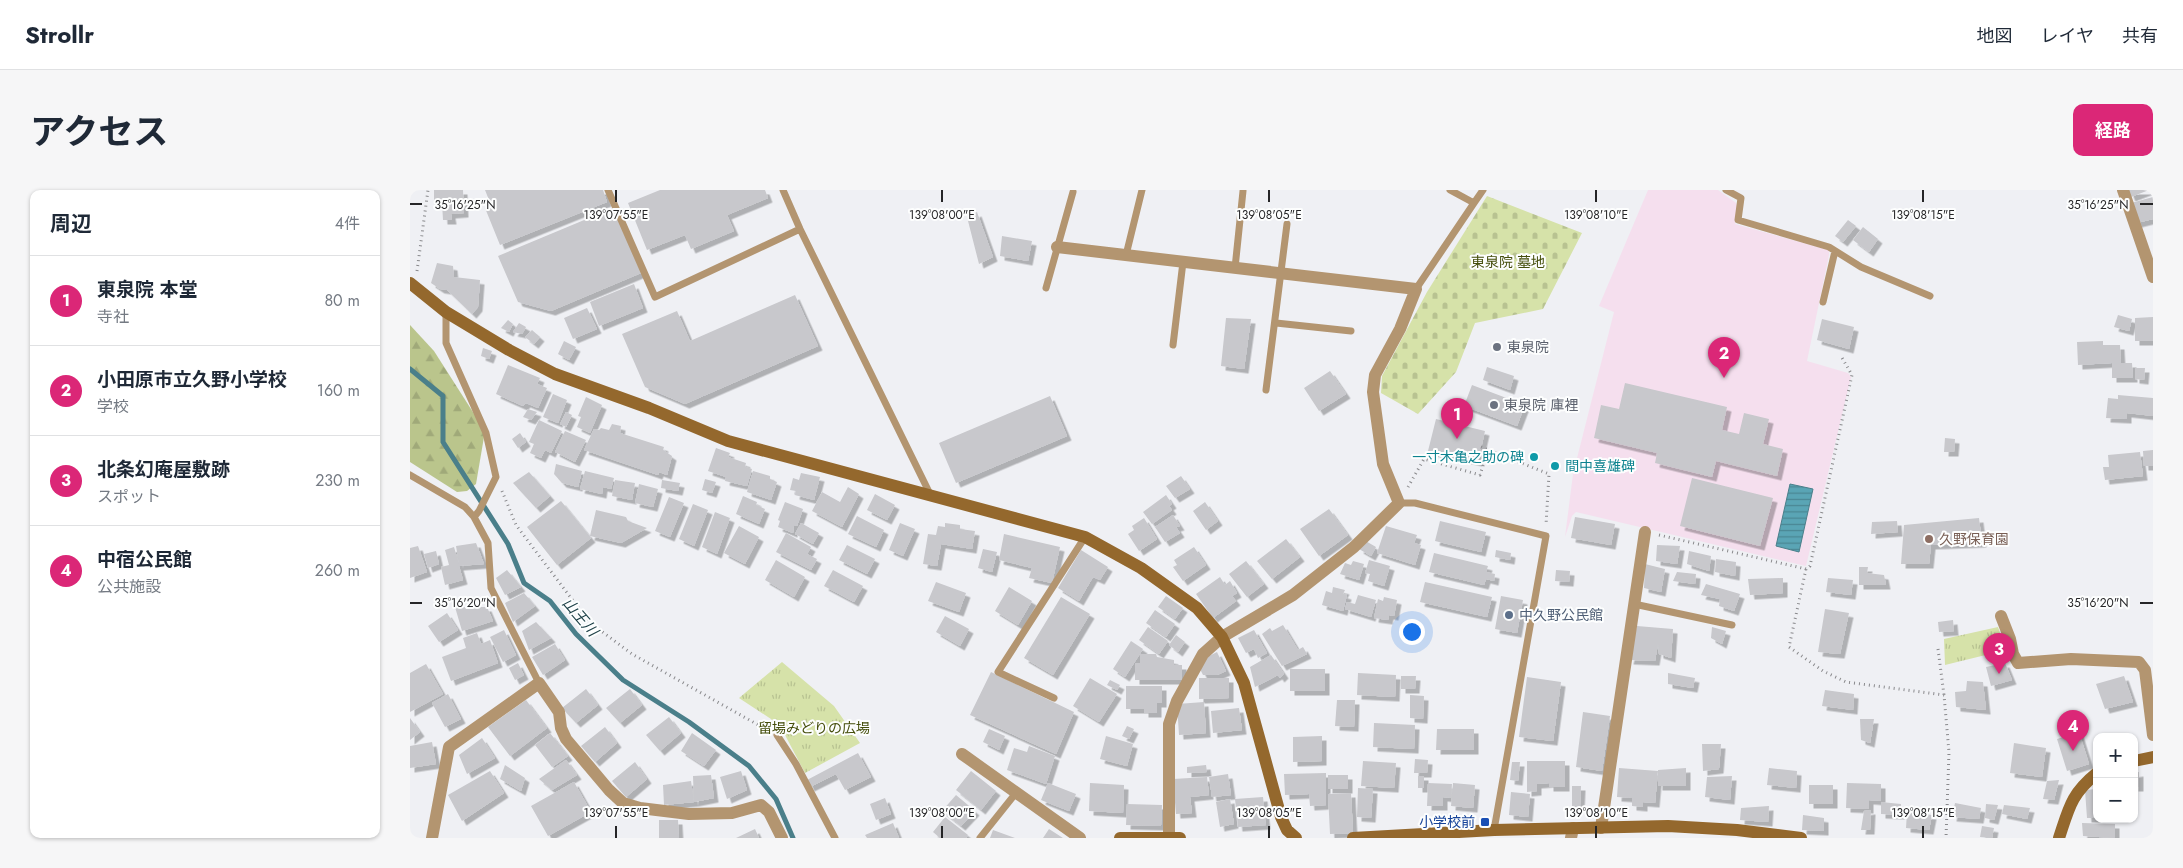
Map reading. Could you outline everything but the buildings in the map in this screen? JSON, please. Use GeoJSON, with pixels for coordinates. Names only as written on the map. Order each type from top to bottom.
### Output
{"type":"FeatureCollection","features":[{"type":"Feature","properties":{"kind":"street"},"geometry":{"type":"LineString","coordinates":[[2123,190],[2153,277]]}},
{"type":"Feature","properties":{"kind":"street"},"geometry":{"type":"LineString","coordinates":[[1057,247],[1416,290],[1400,329],[1375,375],[1373,392],[1383,464],[1399,503],[1354,547],[1293,595],[1222,637],[1203,654],[1177,701],[1168,724],[1169,838]]}},
{"type":"Feature","properties":{"kind":"street"},"geometry":{"type":"LineString","coordinates":[[412,285],[446,312],[508,350],[555,374],[649,408],[728,441],[1085,537],[1141,568],[1197,608],[1222,637],[1244,683],[1281,817],[1287,830],[1296,838]]}},
{"type":"Feature","properties":{"kind":"street"},"geometry":{"type":"LineString","coordinates":[[1601,828],[1645,532]]}},
{"type":"Feature","properties":{"kind":"street"},"geometry":{"type":"LineString","coordinates":[[2001,616],[2010,639],[2013,654],[2018,663],[2071,659],[2140,662],[2145,670],[2153,735]]}},
{"type":"Feature","properties":{"kind":"street"},"geometry":{"type":"LineString","coordinates":[[432,838],[450,747],[539,683],[559,712],[561,728],[566,739],[609,790],[623,803],[640,808],[689,814],[732,813],[761,805],[769,812],[782,838]]}},
{"type":"Feature","properties":{"kind":"street"},"geometry":{"type":"LineString","coordinates":[[962,754],[1080,838]]}},
{"type":"Feature","properties":{"kind":"street"},"geometry":{"type":"LineString","coordinates":[[2138,760],[2153,757]]}},
{"type":"Feature","properties":{"kind":"street"},"geometry":{"type":"LineString","coordinates":[[2060,838],[2069,805],[2082,786],[2093,777]]}},
{"type":"Feature","properties":{"kind":"street"},"geometry":{"type":"LineString","coordinates":[[1353,838],[1494,830],[1572,833],[1601,828],[1668,826],[1712,833],[1801,838]]}},
{"type":"Feature","properties":{"kind":"street"},"geometry":{"type":"LineString","coordinates":[[1120,838],[1180,838]]}},
{"type":"Feature","properties":{"kind":"lane"},"geometry":{"type":"LineString","coordinates":[[608,190],[655,297],[800,230]]}},
{"type":"Feature","properties":{"kind":"lane"},"geometry":{"type":"LineString","coordinates":[[783,190],[800,230],[931,497]]}},
{"type":"Feature","properties":{"kind":"lane"},"geometry":{"type":"LineString","coordinates":[[1126,255],[1142,190]]}},
{"type":"Feature","properties":{"kind":"lane"},"geometry":{"type":"LineString","coordinates":[[1450,190],[1474,203]]}},
{"type":"Feature","properties":{"kind":"lane"},"geometry":{"type":"LineString","coordinates":[[1416,290],[1483,190]]}},
{"type":"Feature","properties":{"kind":"lane"},"geometry":{"type":"LineString","coordinates":[[1726,190],[1741,198],[1738,220],[1829,247],[1860,267],[1930,296]]}},
{"type":"Feature","properties":{"kind":"lane"},"geometry":{"type":"LineString","coordinates":[[1235,268],[1243,191]]}},
{"type":"Feature","properties":{"kind":"lane"},"geometry":{"type":"LineString","coordinates":[[1046,288],[1072,192]]}},
{"type":"Feature","properties":{"kind":"lane"},"geometry":{"type":"LineString","coordinates":[[1266,390],[1276,323],[1287,224]]}},
{"type":"Feature","properties":{"kind":"lane"},"geometry":{"type":"LineString","coordinates":[[1823,302],[1835,251]]}},
{"type":"Feature","properties":{"kind":"lane"},"geometry":{"type":"LineString","coordinates":[[1172,345],[1183,262]]}},
{"type":"Feature","properties":{"kind":"lane"},"geometry":{"type":"LineString","coordinates":[[446,312],[446,343],[486,433],[496,477],[477,514]]}},
{"type":"Feature","properties":{"kind":"lane"},"geometry":{"type":"LineString","coordinates":[[1276,323],[1351,331]]}},
{"type":"Feature","properties":{"kind":"lane"},"geometry":{"type":"LineString","coordinates":[[410,475],[477,514],[488,544],[491,588],[539,683]]}},
{"type":"Feature","properties":{"kind":"lane"},"geometry":{"type":"LineString","coordinates":[[1399,503],[1416,503],[1546,536],[1494,830]]}},
{"type":"Feature","properties":{"kind":"lane"},"geometry":{"type":"LineString","coordinates":[[1054,698],[998,672],[1085,537]]}},
{"type":"Feature","properties":{"kind":"lane"},"geometry":{"type":"LineString","coordinates":[[1634,604],[1732,625]]}},
{"type":"Feature","properties":{"kind":"lane"},"geometry":{"type":"LineString","coordinates":[[777,735],[796,764],[835,838]]}},
{"type":"Feature","properties":{"kind":"lane"},"geometry":{"type":"LineString","coordinates":[[980,838],[1016,793]]}},
{"type":"Feature","properties":{"kind":"path"},"geometry":{"type":"LineString","coordinates":[[412,285],[428,190]]}},
{"type":"Feature","properties":{"kind":"path"},"geometry":{"type":"LineString","coordinates":[[1841,356],[1852,375],[1810,566],[1806,569],[1788,647],[1823,672],[1846,682],[1944,695]]}},
{"type":"Feature","properties":{"kind":"path"},"geometry":{"type":"LineString","coordinates":[[1481,447],[1549,474],[1546,536]]}},
{"type":"Feature","properties":{"kind":"path"},"geometry":{"type":"LineString","coordinates":[[1399,503],[1424,459],[1480,475],[1488,450]]}},
{"type":"Feature","properties":{"kind":"path"},"geometry":{"type":"LineString","coordinates":[[496,477],[516,525],[589,622],[632,654],[777,735]]}},
{"type":"Feature","properties":{"kind":"path"},"geometry":{"type":"LineString","coordinates":[[1645,532],[1806,569]]}},
{"type":"Feature","properties":{"kind":"path"},"geometry":{"type":"LineString","coordinates":[[1938,648],[1949,752],[1946,838]]}},
{"type":"Feature","properties":{"kind":"shaded area"},"geometry":{"type":"Polygon","coordinates":[[[1648,190],[1718,190],[1736,203],[1738,208],[1735,224],[1829,250],[1807,361],[1848,373],[1851,377],[1806,566],[1576,512],[1572,516],[1565,537],[1573,474],[1614,312],[1599,306],[1648,190]]]}},
{"type":"Feature","properties":{"kind":"green space","name":"東泉院 墓地"},"geometry":{"type":"Polygon","coordinates":[[[1487,196],[1582,233],[1543,309],[1475,323],[1456,372],[1418,414],[1381,393],[1382,376],[1427,292],[1487,196]]]}},
{"type":"Feature","properties":{"kind":"green space"},"geometry":{"type":"Polygon","coordinates":[[[410,325],[434,351],[485,431],[476,484],[467,491],[457,492],[410,462],[410,325]]]}},
{"type":"Feature","properties":{"kind":"green space"},"geometry":{"type":"Polygon","coordinates":[[[1998,627],[2006,650],[1945,665],[1944,639],[1998,627]]]}},
{"type":"Feature","properties":{"kind":"green space","name":"留場みどりの広場"},"geometry":{"type":"Polygon","coordinates":[[[782,662],[834,706],[860,743],[805,773],[785,735],[771,719],[739,698],[782,662]]]}},
{"type":"Feature","properties":{"kind":"water"},"geometry":{"type":"Polygon","coordinates":[[[1790,484],[1813,489],[1799,552],[1776,546],[1790,484]]]}},
{"type":"Feature","properties":{"kind":"waterway","name":"山王川"},"geometry":{"type":"LineString","coordinates":[[410,369],[443,396],[443,442],[508,544],[524,583],[550,601],[576,634],[623,680],[689,722],[749,766],[776,799],[793,838]]}},
{"type":"Feature","properties":{"kind":"place","name":"東泉院"},"geometry":{"type":"Point","coordinates":[1497,347]}},
{"type":"Feature","properties":{"kind":"place","name":"小田原市立久野小学校"},"geometry":{"type":"Point","coordinates":[1724,378]}},
{"type":"Feature","properties":{"kind":"place","name":"東泉院 庫裡"},"geometry":{"type":"Point","coordinates":[1494,405]}},
{"type":"Feature","properties":{"kind":"place","name":"東泉院 本堂"},"geometry":{"type":"Point","coordinates":[1457,439]}},
{"type":"Feature","properties":{"kind":"place","name":"一寸木亀之助の碑"},"geometry":{"type":"Point","coordinates":[1534,457]}},
{"type":"Feature","properties":{"kind":"place","name":"間中喜雄碑"},"geometry":{"type":"Point","coordinates":[1555,466]}},
{"type":"Feature","properties":{"kind":"place","name":"久野保育園"},"geometry":{"type":"Point","coordinates":[1929,539]}},
{"type":"Feature","properties":{"kind":"place","name":"中久野公民館"},"geometry":{"type":"Point","coordinates":[1509,615]}},
{"type":"Feature","properties":{"kind":"place","name":"北条幻庵屋敷跡"},"geometry":{"type":"Point","coordinates":[1999,674]}},
{"type":"Feature","properties":{"kind":"place","name":"中宿公民館"},"geometry":{"type":"Point","coordinates":[2073,751]}},
{"type":"Feature","properties":{"kind":"place","name":"小学校前"},"geometry":{"type":"Point","coordinates":[1485,822]}}]}
